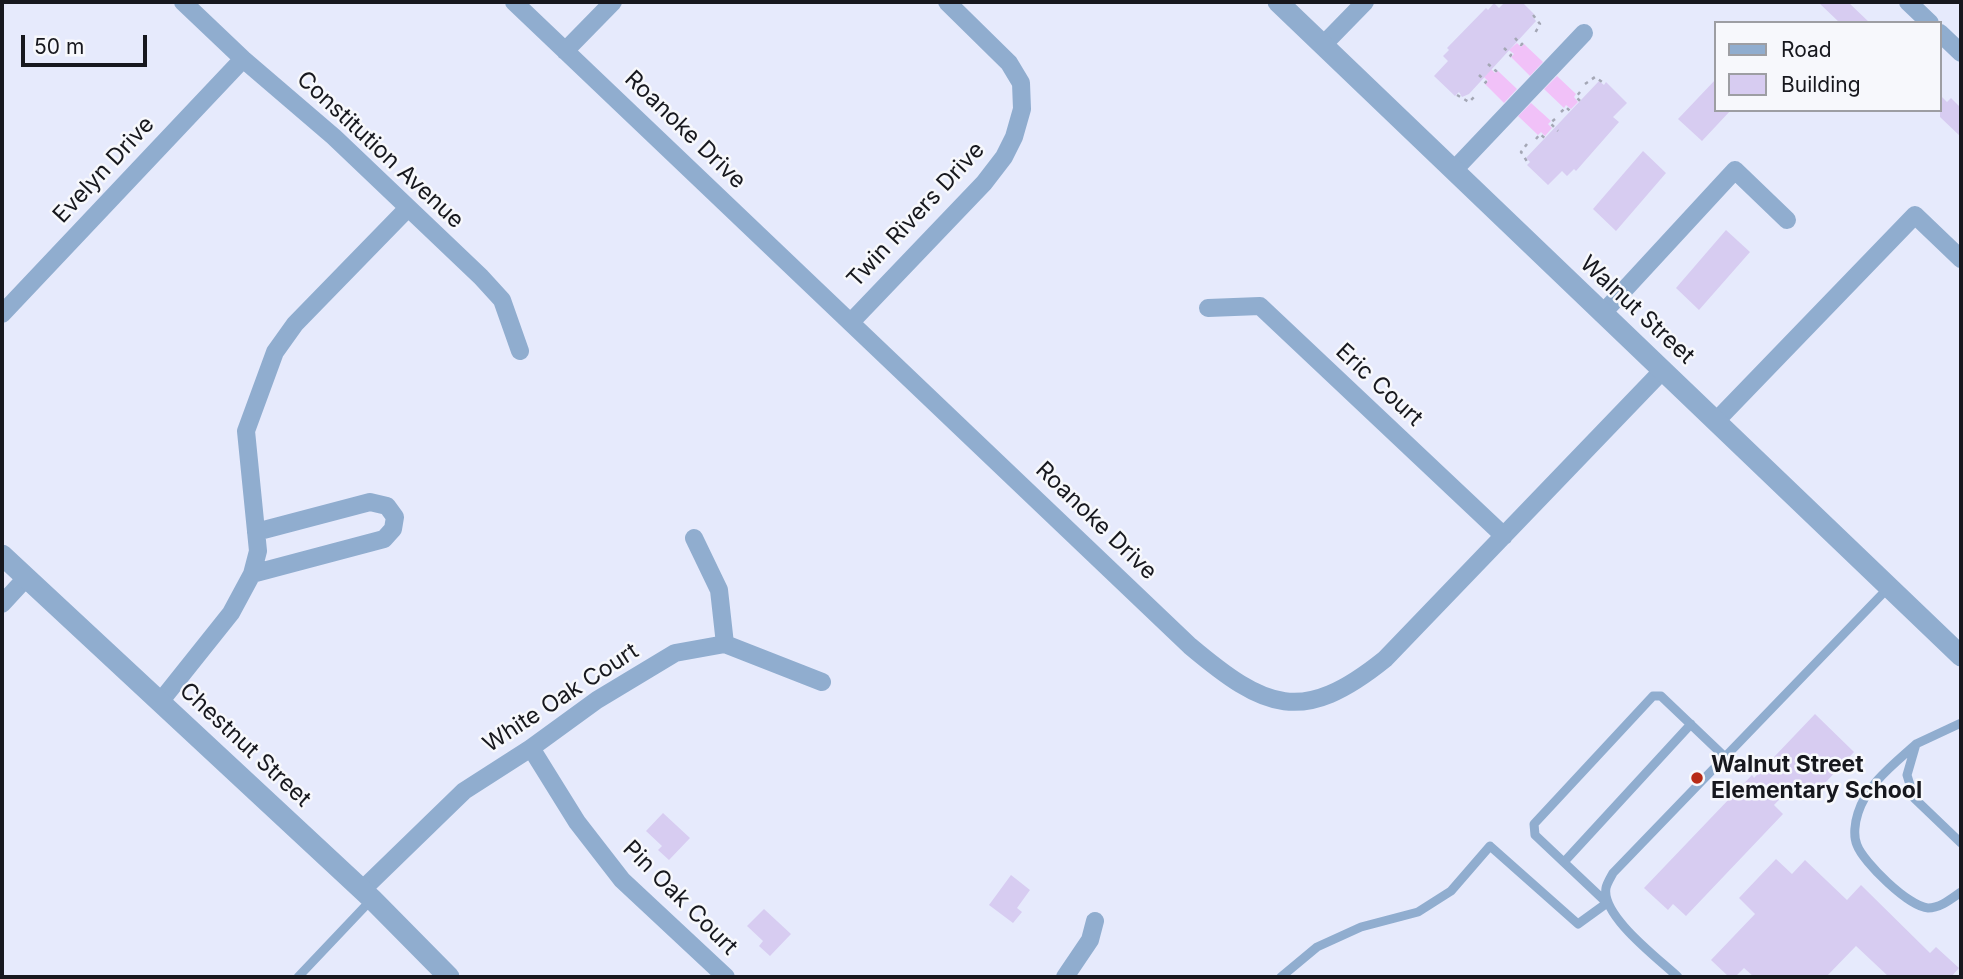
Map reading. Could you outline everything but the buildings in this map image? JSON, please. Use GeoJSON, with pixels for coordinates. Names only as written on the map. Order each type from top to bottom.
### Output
{"type":"FeatureCollection","features":[{"type":"Feature","properties":{"kind":"street","name":"Constitution Avenue"},"geometry":{"type":"LineString","coordinates":[[183,2],[243,59],[334,137],[502,300],[520,351]]}},
{"type":"Feature","properties":{"kind":"street","name":"Roanoke Drive"},"geometry":{"type":"LineString","coordinates":[[514,2],[1190,646],[1234,683],[1275,700],[1307,700],[1353,685],[1385,659],[1663,370]]}},
{"type":"Feature","properties":{"kind":"street"},"geometry":{"type":"LineString","coordinates":[[565,51],[613,2]]}},
{"type":"Feature","properties":{"kind":"street","name":"Twin Rivers Drive"},"geometry":{"type":"LineString","coordinates":[[851,322],[984,183],[1004,157],[1019,118],[1021,83],[1009,63],[947,2]]}},
{"type":"Feature","properties":{"kind":"street","name":"Walnut Street"},"geometry":{"type":"LineString","coordinates":[[1278,2],[1961,656]]}},
{"type":"Feature","properties":{"kind":"street"},"geometry":{"type":"LineString","coordinates":[[1323,45],[1365,2]]}},
{"type":"Feature","properties":{"kind":"street"},"geometry":{"type":"LineString","coordinates":[[1909,2],[1928,21]]}},
{"type":"Feature","properties":{"kind":"street"},"geometry":{"type":"LineString","coordinates":[[1454,170],[1584,33]]}},
{"type":"Feature","properties":{"kind":"street"},"geometry":{"type":"LineString","coordinates":[[1942,35],[1961,53]]}},
{"type":"Feature","properties":{"kind":"street","name":"Evelyn Drive"},"geometry":{"type":"LineString","coordinates":[[2,314],[243,59]]}},
{"type":"Feature","properties":{"kind":"street"},"geometry":{"type":"LineString","coordinates":[[1602,314],[1735,170],[1787,220]]}},
{"type":"Feature","properties":{"kind":"street"},"geometry":{"type":"LineString","coordinates":[[160,702],[231,613],[252,574],[258,551],[246,431],[275,352],[295,324],[408,208]]}},
{"type":"Feature","properties":{"kind":"street"},"geometry":{"type":"LineString","coordinates":[[1717,421],[1915,215],[1961,259]]}},
{"type":"Feature","properties":{"kind":"street","name":"Eric Court"},"geometry":{"type":"LineString","coordinates":[[1208,308],[1260,306],[1503,536]]}},
{"type":"Feature","properties":{"kind":"street"},"geometry":{"type":"LineString","coordinates":[[252,574],[384,539],[393,528],[395,517],[387,506],[370,502],[256,532]]}},
{"type":"Feature","properties":{"kind":"street"},"geometry":{"type":"LineString","coordinates":[[694,538],[719,590],[725,644],[822,682]]}},
{"type":"Feature","properties":{"kind":"street","name":"Chestnut Street"},"geometry":{"type":"LineString","coordinates":[[2,555],[367,894],[449,977]]}},
{"type":"Feature","properties":{"kind":"street"},"geometry":{"type":"LineString","coordinates":[[2,604],[26,578]]}},
{"type":"Feature","properties":{"kind":"street","name":"White Oak Court"},"geometry":{"type":"LineString","coordinates":[[367,894],[464,791],[531,748],[597,700],[675,653],[725,644]]}},
{"type":"Feature","properties":{"kind":"street","name":"Pin Oak Court"},"geometry":{"type":"LineString","coordinates":[[531,748],[577,822],[622,880],[726,977]]}},
{"type":"Feature","properties":{"kind":"street"},"geometry":{"type":"LineString","coordinates":[[1065,977],[1090,940],[1095,921]]}},
{"type":"Feature","properties":{"kind":"lane"},"geometry":{"type":"LineString","coordinates":[[1607,903],[1606,887],[1613,873],[1889,587]]}},
{"type":"Feature","properties":{"kind":"lane"},"geometry":{"type":"LineString","coordinates":[[1678,977],[1621,923],[1607,903],[1535,835],[1534,824],[1653,696],[1661,696],[1725,757]]}},
{"type":"Feature","properties":{"kind":"lane"},"geometry":{"type":"LineString","coordinates":[[1961,723],[1916,744],[1873,784],[1858,812],[1855,842],[1864,860],[1916,905],[1929,908],[1942,905],[1961,892]]}},
{"type":"Feature","properties":{"kind":"lane"},"geometry":{"type":"LineString","coordinates":[[1564,862],[1690,724]]}},
{"type":"Feature","properties":{"kind":"lane"},"geometry":{"type":"LineString","coordinates":[[1916,744],[1907,775],[1914,799],[1961,843]]}},
{"type":"Feature","properties":{"kind":"lane"},"geometry":{"type":"LineString","coordinates":[[1281,977],[1317,947],[1361,928],[1418,912],[1451,891],[1490,846],[1578,924],[1607,903]]}},
{"type":"Feature","properties":{"kind":"lane"},"geometry":{"type":"LineString","coordinates":[[298,977],[367,894]]}},
{"type":"Feature","properties":{"kind":"path"},"geometry":{"type":"LineString","coordinates":[[1533,15],[1541,24],[1534,35]]}},
{"type":"Feature","properties":{"kind":"path"},"geometry":{"type":"LineString","coordinates":[[1515,38],[1521,45],[1526,40]]}},
{"type":"Feature","properties":{"kind":"path"},"geometry":{"type":"LineString","coordinates":[[1504,48],[1511,55],[1507,60]]}},
{"type":"Feature","properties":{"kind":"path"},"geometry":{"type":"LineString","coordinates":[[1488,64],[1496,71],[1500,67]]}},
{"type":"Feature","properties":{"kind":"path"},"geometry":{"type":"LineString","coordinates":[[1479,75],[1486,82],[1481,87]]}},
{"type":"Feature","properties":{"kind":"path"},"geometry":{"type":"LineString","coordinates":[[1585,83],[1595,77],[1605,84]]}},
{"type":"Feature","properties":{"kind":"path"},"geometry":{"type":"LineString","coordinates":[[1580,92],[1576,97],[1582,103]]}},
{"type":"Feature","properties":{"kind":"path"},"geometry":{"type":"LineString","coordinates":[[1457,95],[1466,102],[1476,95]]}},
{"type":"Feature","properties":{"kind":"path"},"geometry":{"type":"LineString","coordinates":[[1561,112],[1566,107],[1573,114]]}},
{"type":"Feature","properties":{"kind":"path"},"geometry":{"type":"LineString","coordinates":[[1555,119],[1550,123],[1558,131]]}},
{"type":"Feature","properties":{"kind":"path"},"geometry":{"type":"LineString","coordinates":[[1536,139],[1540,134],[1547,140]]}},
{"type":"Feature","properties":{"kind":"path"},"geometry":{"type":"LineString","coordinates":[[1527,144],[1521,152],[1528,163]]}},
{"type":"Feature","properties":{"kind":"shaded area"},"geometry":{"type":"Polygon","coordinates":[[[1517,43],[1521,47],[1524,44],[1543,62],[1530,76],[1511,57],[1514,54],[1509,50],[1517,43]]]}},
{"type":"Feature","properties":{"kind":"shaded area"},"geometry":{"type":"Polygon","coordinates":[[[1491,69],[1495,73],[1498,71],[1517,89],[1504,103],[1485,84],[1488,81],[1484,77],[1491,69]]]}},
{"type":"Feature","properties":{"kind":"shaded area"},"geometry":{"type":"Polygon","coordinates":[[[1557,76],[1576,94],[1574,97],[1578,102],[1571,109],[1566,105],[1564,108],[1544,89],[1557,76]]]}},
{"type":"Feature","properties":{"kind":"shaded area"},"geometry":{"type":"Polygon","coordinates":[[[1531,103],[1551,121],[1548,124],[1552,128],[1545,136],[1541,132],[1538,135],[1518,116],[1531,103]]]}},
{"type":"Feature","properties":{"kind":"place","name":"Walnut Street Elementary School"},"geometry":{"type":"Point","coordinates":[1697,778]}}]}
